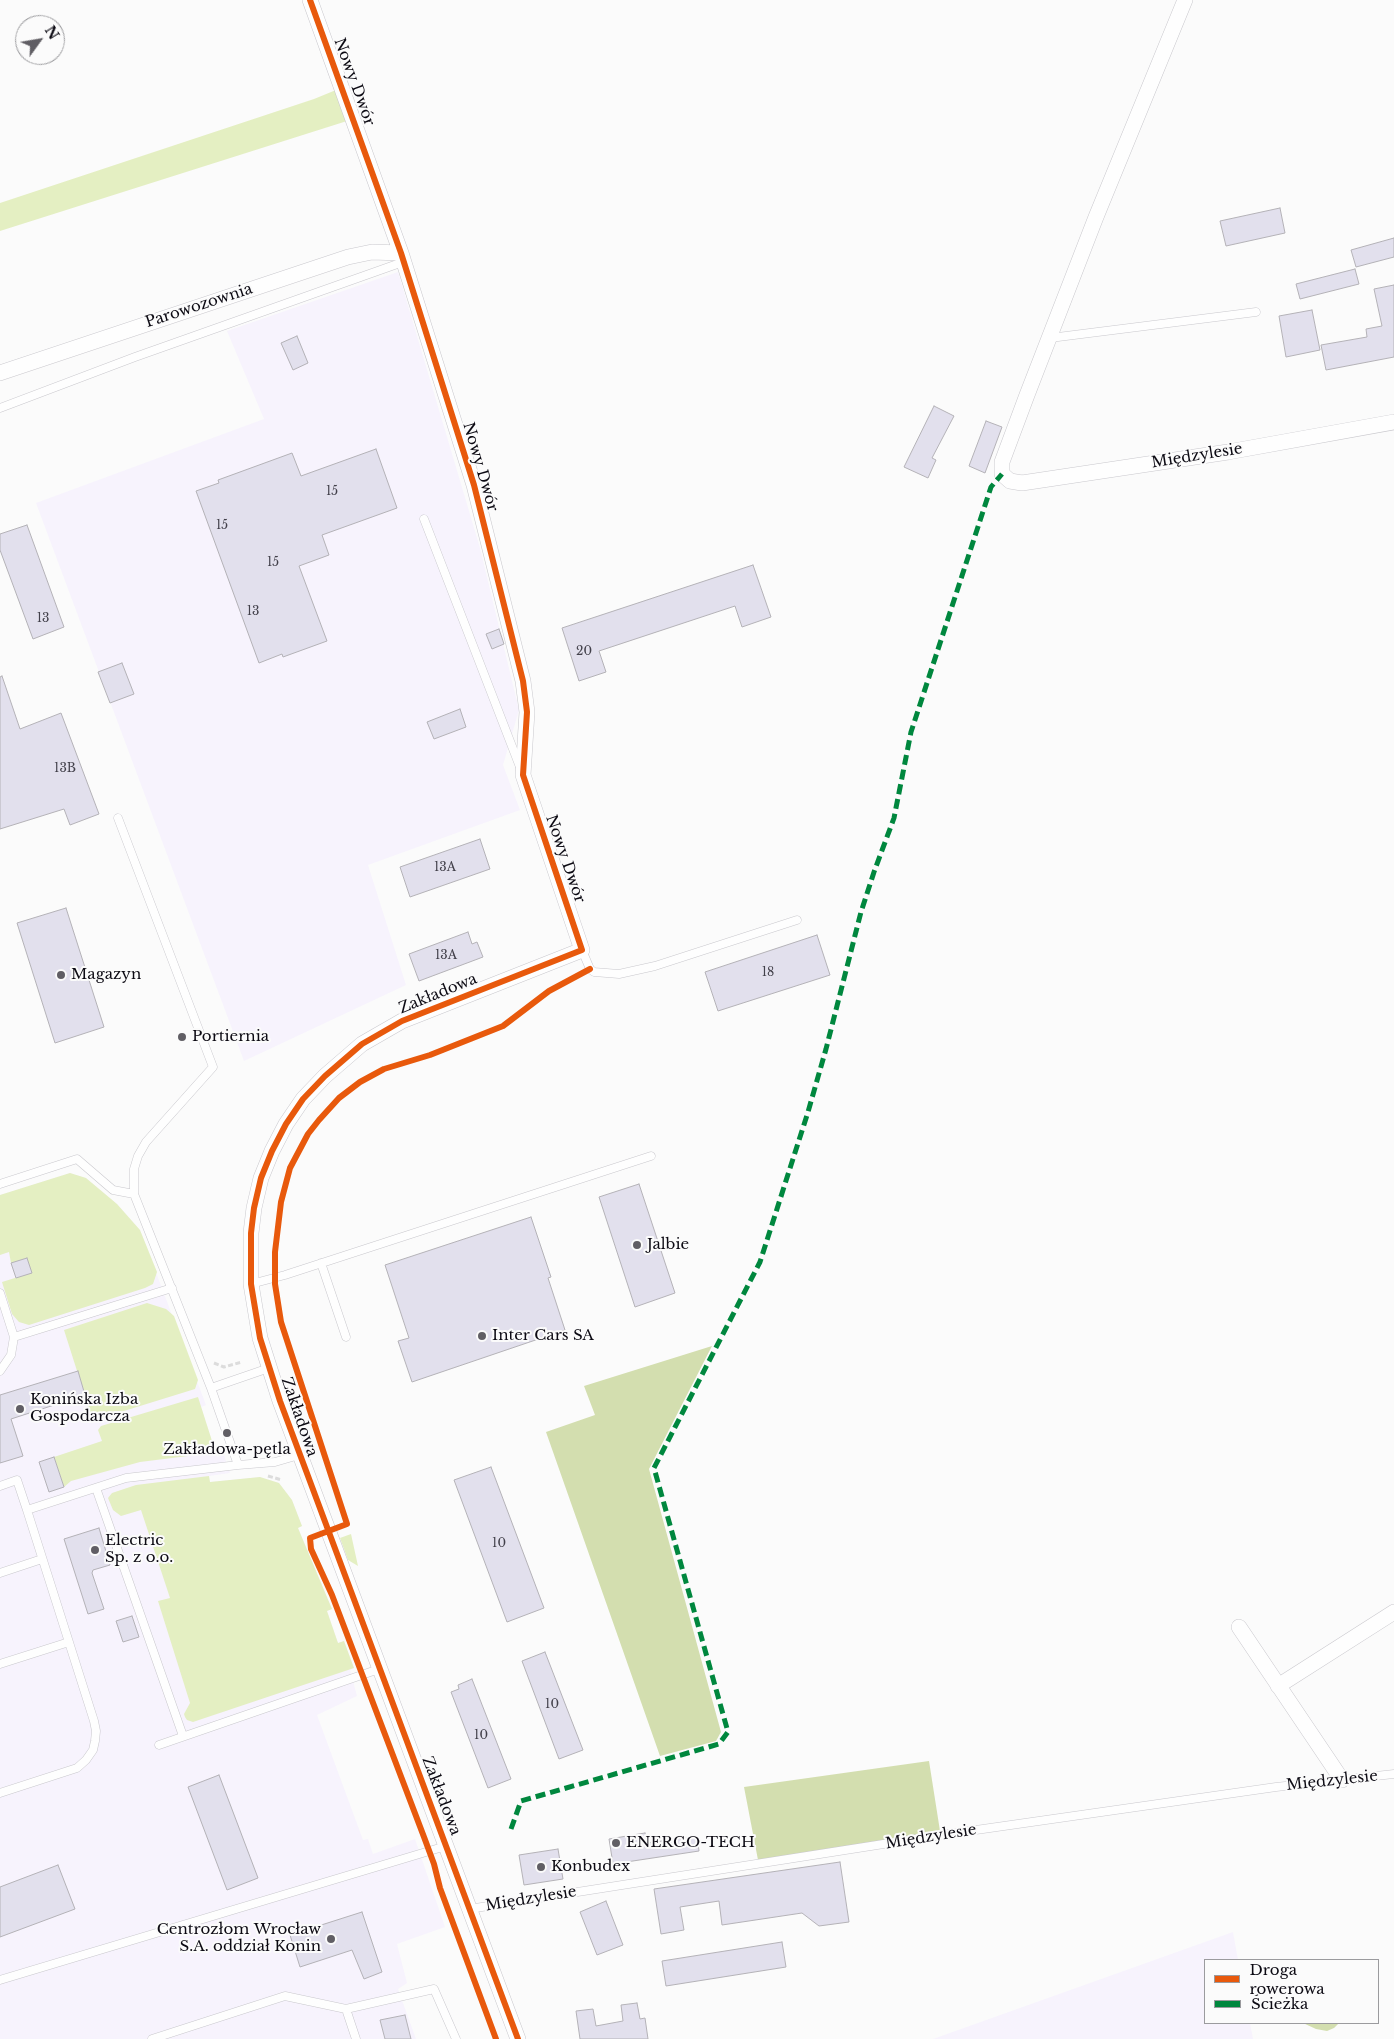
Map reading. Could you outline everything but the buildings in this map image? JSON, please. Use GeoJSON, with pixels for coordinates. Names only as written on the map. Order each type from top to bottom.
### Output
{"type":"FeatureCollection","features":[{"type":"Feature","properties":{"kind":"street","name":"Nowy Dwór"},"geometry":{"type":"LineString","coordinates":[[310,0],[402,257],[474,485],[523,681],[527,712],[523,775],[582,950]]}},
{"type":"Feature","properties":{"kind":"street"},"geometry":{"type":"LineString","coordinates":[[1050,338],[1096,217],[1185,0]]}},
{"type":"Feature","properties":{"kind":"street","name":"Parowozownia"},"geometry":{"type":"LineString","coordinates":[[0,373],[348,257],[372,252],[402,257]]}},
{"type":"Feature","properties":{"kind":"street","name":"Międzylesie"},"geometry":{"type":"LineString","coordinates":[[1050,338],[1002,462],[1002,474],[1010,481],[1022,483],[1228,452],[1394,422]]}},
{"type":"Feature","properties":{"kind":"street","name":"Zakładowa"},"geometry":{"type":"LineString","coordinates":[[518,2039],[299,1455],[269,1368],[257,1324],[251,1284],[251,1233],[254,1208],[261,1178],[272,1151],[286,1124],[317,1084],[335,1066],[362,1044],[402,1021],[582,950]]}},
{"type":"Feature","properties":{"kind":"street"},"geometry":{"type":"LineString","coordinates":[[1278,1686],[1394,1612]]}},
{"type":"Feature","properties":{"kind":"street"},"geometry":{"type":"LineString","coordinates":[[1239,1627],[1342,1780]]}},
{"type":"Feature","properties":{"kind":"lane"},"geometry":{"type":"LineString","coordinates":[[0,408],[402,257]]}},
{"type":"Feature","properties":{"kind":"lane"},"geometry":{"type":"LineString","coordinates":[[1050,338],[1256,312]]}},
{"type":"Feature","properties":{"kind":"lane"},"geometry":{"type":"LineString","coordinates":[[424,518],[523,775]]}},
{"type":"Feature","properties":{"kind":"lane"},"geometry":{"type":"LineString","coordinates":[[118,818],[213,1067],[146,1142],[138,1156],[134,1169],[134,1194],[211,1388],[238,1465]]}},
{"type":"Feature","properties":{"kind":"lane"},"geometry":{"type":"LineString","coordinates":[[582,950],[590,969],[594,972],[619,974],[655,966],[797,920]]}},
{"type":"Feature","properties":{"kind":"lane"},"geometry":{"type":"LineString","coordinates":[[251,1284],[275,1278],[651,1156]]}},
{"type":"Feature","properties":{"kind":"lane"},"geometry":{"type":"LineString","coordinates":[[0,1184],[78,1159],[114,1190],[134,1194]]}},
{"type":"Feature","properties":{"kind":"lane"},"geometry":{"type":"LineString","coordinates":[[321,1263],[346,1337]]}},
{"type":"Feature","properties":{"kind":"lane"},"geometry":{"type":"LineString","coordinates":[[14,1337],[172,1288]]}},
{"type":"Feature","properties":{"kind":"lane"},"geometry":{"type":"LineString","coordinates":[[0,1293],[3,1312],[14,1337],[11,1355],[0,1371]]}},
{"type":"Feature","properties":{"kind":"lane"},"geometry":{"type":"LineString","coordinates":[[211,1388],[269,1368]]}},
{"type":"Feature","properties":{"kind":"lane"},"geometry":{"type":"LineString","coordinates":[[27,1510],[126,1478],[275,1462],[299,1455]]}},
{"type":"Feature","properties":{"kind":"lane"},"geometry":{"type":"LineString","coordinates":[[0,1486],[17,1480],[95,1726],[96,1741],[93,1750],[86,1760],[77,1768],[0,1793]]}},
{"type":"Feature","properties":{"kind":"lane"},"geometry":{"type":"LineString","coordinates":[[96,1488],[183,1736]]}},
{"type":"Feature","properties":{"kind":"lane"},"geometry":{"type":"LineString","coordinates":[[0,1572],[42,1559]]}},
{"type":"Feature","properties":{"kind":"lane"},"geometry":{"type":"LineString","coordinates":[[0,1664],[69,1642]]}},
{"type":"Feature","properties":{"kind":"lane"},"geometry":{"type":"LineString","coordinates":[[159,1745],[380,1670]]}},
{"type":"Feature","properties":{"kind":"lane","name":"Międzylesie"},"geometry":{"type":"LineString","coordinates":[[469,1909],[941,1835],[1276,1787],[1394,1774]]}},
{"type":"Feature","properties":{"kind":"lane"},"geometry":{"type":"LineString","coordinates":[[0,1980],[446,1846]]}},
{"type":"Feature","properties":{"kind":"lane"},"geometry":{"type":"LineString","coordinates":[[152,2039],[285,1996],[346,2009],[434,1989],[456,2039]]}},
{"type":"Feature","properties":{"kind":"lane"},"geometry":{"type":"LineString","coordinates":[[346,2009],[356,2039]]}},
{"type":"Feature","properties":{"kind":"shaded area"},"geometry":{"type":"Polygon","coordinates":[[[398,272],[480,548],[519,710],[503,765],[520,810],[368,865],[406,985],[244,1061],[36,503],[264,419],[227,331],[398,272]]]}},
{"type":"Feature","properties":{"kind":"shaded area"},"geometry":{"type":"Polygon","coordinates":[[[70,1173],[86,1178],[117,1204],[140,1230],[206,1405],[201,1407],[217,1457],[224,1455],[230,1473],[209,1476],[210,1482],[260,1477],[279,1483],[292,1500],[302,1526],[298,1528],[332,1609],[327,1611],[338,1643],[344,1641],[354,1668],[350,1670],[357,1696],[317,1715],[363,1840],[368,1839],[373,1854],[415,1839],[445,1927],[397,1944],[407,1983],[398,1989],[416,2039],[0,2039],[0,1195],[70,1173]]]}},
{"type":"Feature","properties":{"kind":"shaded area"},"geometry":{"type":"Polygon","coordinates":[[[1233,1932],[1238,1959],[1204,1959],[1204,2024],[1250,2024],[1253,2039],[933,2039],[1233,1932]]]}},
{"type":"Feature","properties":{"kind":"green space"},"geometry":{"type":"Polygon","coordinates":[[[336,90],[347,121],[0,231],[0,203],[314,99],[336,90]]]}},
{"type":"Feature","properties":{"kind":"green space"},"geometry":{"type":"Polygon","coordinates":[[[70,1173],[86,1178],[117,1204],[140,1230],[157,1272],[153,1284],[29,1325],[19,1322],[12,1314],[2,1282],[31,1273],[27,1258],[11,1263],[9,1252],[0,1255],[0,1195],[70,1173]]]}},
{"type":"Feature","properties":{"kind":"green space"},"geometry":{"type":"Polygon","coordinates":[[[147,1303],[166,1309],[174,1316],[198,1380],[195,1389],[98,1419],[92,1418],[64,1330],[147,1303]]]}},
{"type":"Feature","properties":{"kind":"green space"},"geometry":{"type":"Polygon","coordinates":[[[712,1346],[649,1469],[721,1732],[716,1741],[660,1756],[546,1432],[595,1415],[584,1386],[712,1346]]]}},
{"type":"Feature","properties":{"kind":"green space"},"geometry":{"type":"Polygon","coordinates":[[[198,1397],[213,1444],[204,1454],[140,1462],[71,1481],[64,1487],[54,1457],[102,1441],[98,1430],[101,1426],[198,1397]]]}},
{"type":"Feature","properties":{"kind":"green space"},"geometry":{"type":"Polygon","coordinates":[[[209,1476],[210,1482],[260,1477],[279,1483],[292,1500],[302,1526],[298,1528],[332,1609],[327,1611],[338,1643],[344,1641],[354,1668],[193,1722],[187,1720],[184,1714],[190,1703],[158,1601],[170,1598],[141,1510],[121,1516],[113,1510],[108,1498],[112,1493],[136,1485],[209,1476]]]}},
{"type":"Feature","properties":{"kind":"green space"},"geometry":{"type":"Polygon","coordinates":[[[351,1534],[358,1566],[348,1560],[340,1538],[351,1534]]]}},
{"type":"Feature","properties":{"kind":"green space"},"geometry":{"type":"Polygon","coordinates":[[[929,1761],[940,1831],[758,1860],[744,1787],[929,1761]]]}},
{"type":"Feature","properties":{"kind":"green space"},"geometry":{"type":"Polygon","coordinates":[[[1305,2024],[1338,2024],[1327,2031],[1305,2024]]]}},
{"type":"Feature","properties":{"kind":"marked path"},"geometry":{"type":"LineString","coordinates":[[511,1829],[521,1801],[719,1744],[728,1732],[654,1468],[760,1262],[808,1112],[861,912],[894,818],[911,732],[991,487],[1002,474]]}},
{"type":"Feature","properties":{"kind":"cycle path"},"geometry":{"type":"LineString","coordinates":[[310,0],[401,253],[474,485],[523,681],[527,712],[523,775],[582,950],[402,1021],[362,1044],[325,1076],[303,1099],[286,1124],[261,1178],[254,1208],[251,1233],[251,1284],[260,1338],[280,1401],[518,2039]]}},
{"type":"Feature","properties":{"kind":"cycle path"},"geometry":{"type":"LineString","coordinates":[[496,2039],[440,1888],[424,1837],[332,1595],[311,1549],[310,1538],[347,1524],[281,1322],[275,1284],[275,1252],[281,1202],[290,1168],[308,1134],[339,1098],[360,1082],[384,1069],[430,1055],[503,1026],[549,991],[590,969]]}},
{"type":"Feature","properties":{"kind":"place","name":"Magazyn"},"geometry":{"type":"Point","coordinates":[61,975]}},
{"type":"Feature","properties":{"kind":"place","name":"Portiernia"},"geometry":{"type":"Point","coordinates":[182,1037]}},
{"type":"Feature","properties":{"kind":"place","name":"Jalbie"},"geometry":{"type":"Point","coordinates":[637,1245]}},
{"type":"Feature","properties":{"kind":"place","name":"Inter Cars SA"},"geometry":{"type":"Point","coordinates":[482,1336]}},
{"type":"Feature","properties":{"kind":"place","name":"Konińska Izba Gospodarcza"},"geometry":{"type":"Point","coordinates":[20,1409]}},
{"type":"Feature","properties":{"kind":"place","name":"Zakładowa-pętla"},"geometry":{"type":"Point","coordinates":[227,1433]}},
{"type":"Feature","properties":{"kind":"place","name":"Electric Sp. z o.o."},"geometry":{"type":"Point","coordinates":[95,1550]}},
{"type":"Feature","properties":{"kind":"place","name":"ENERGO-TECH"},"geometry":{"type":"Point","coordinates":[616,1843]}},
{"type":"Feature","properties":{"kind":"place","name":"Konbudex"},"geometry":{"type":"Point","coordinates":[541,1867]}},
{"type":"Feature","properties":{"kind":"place","name":"Centrozłom Wrocław S.A. oddział Konin"},"geometry":{"type":"Point","coordinates":[331,1939]}}]}
